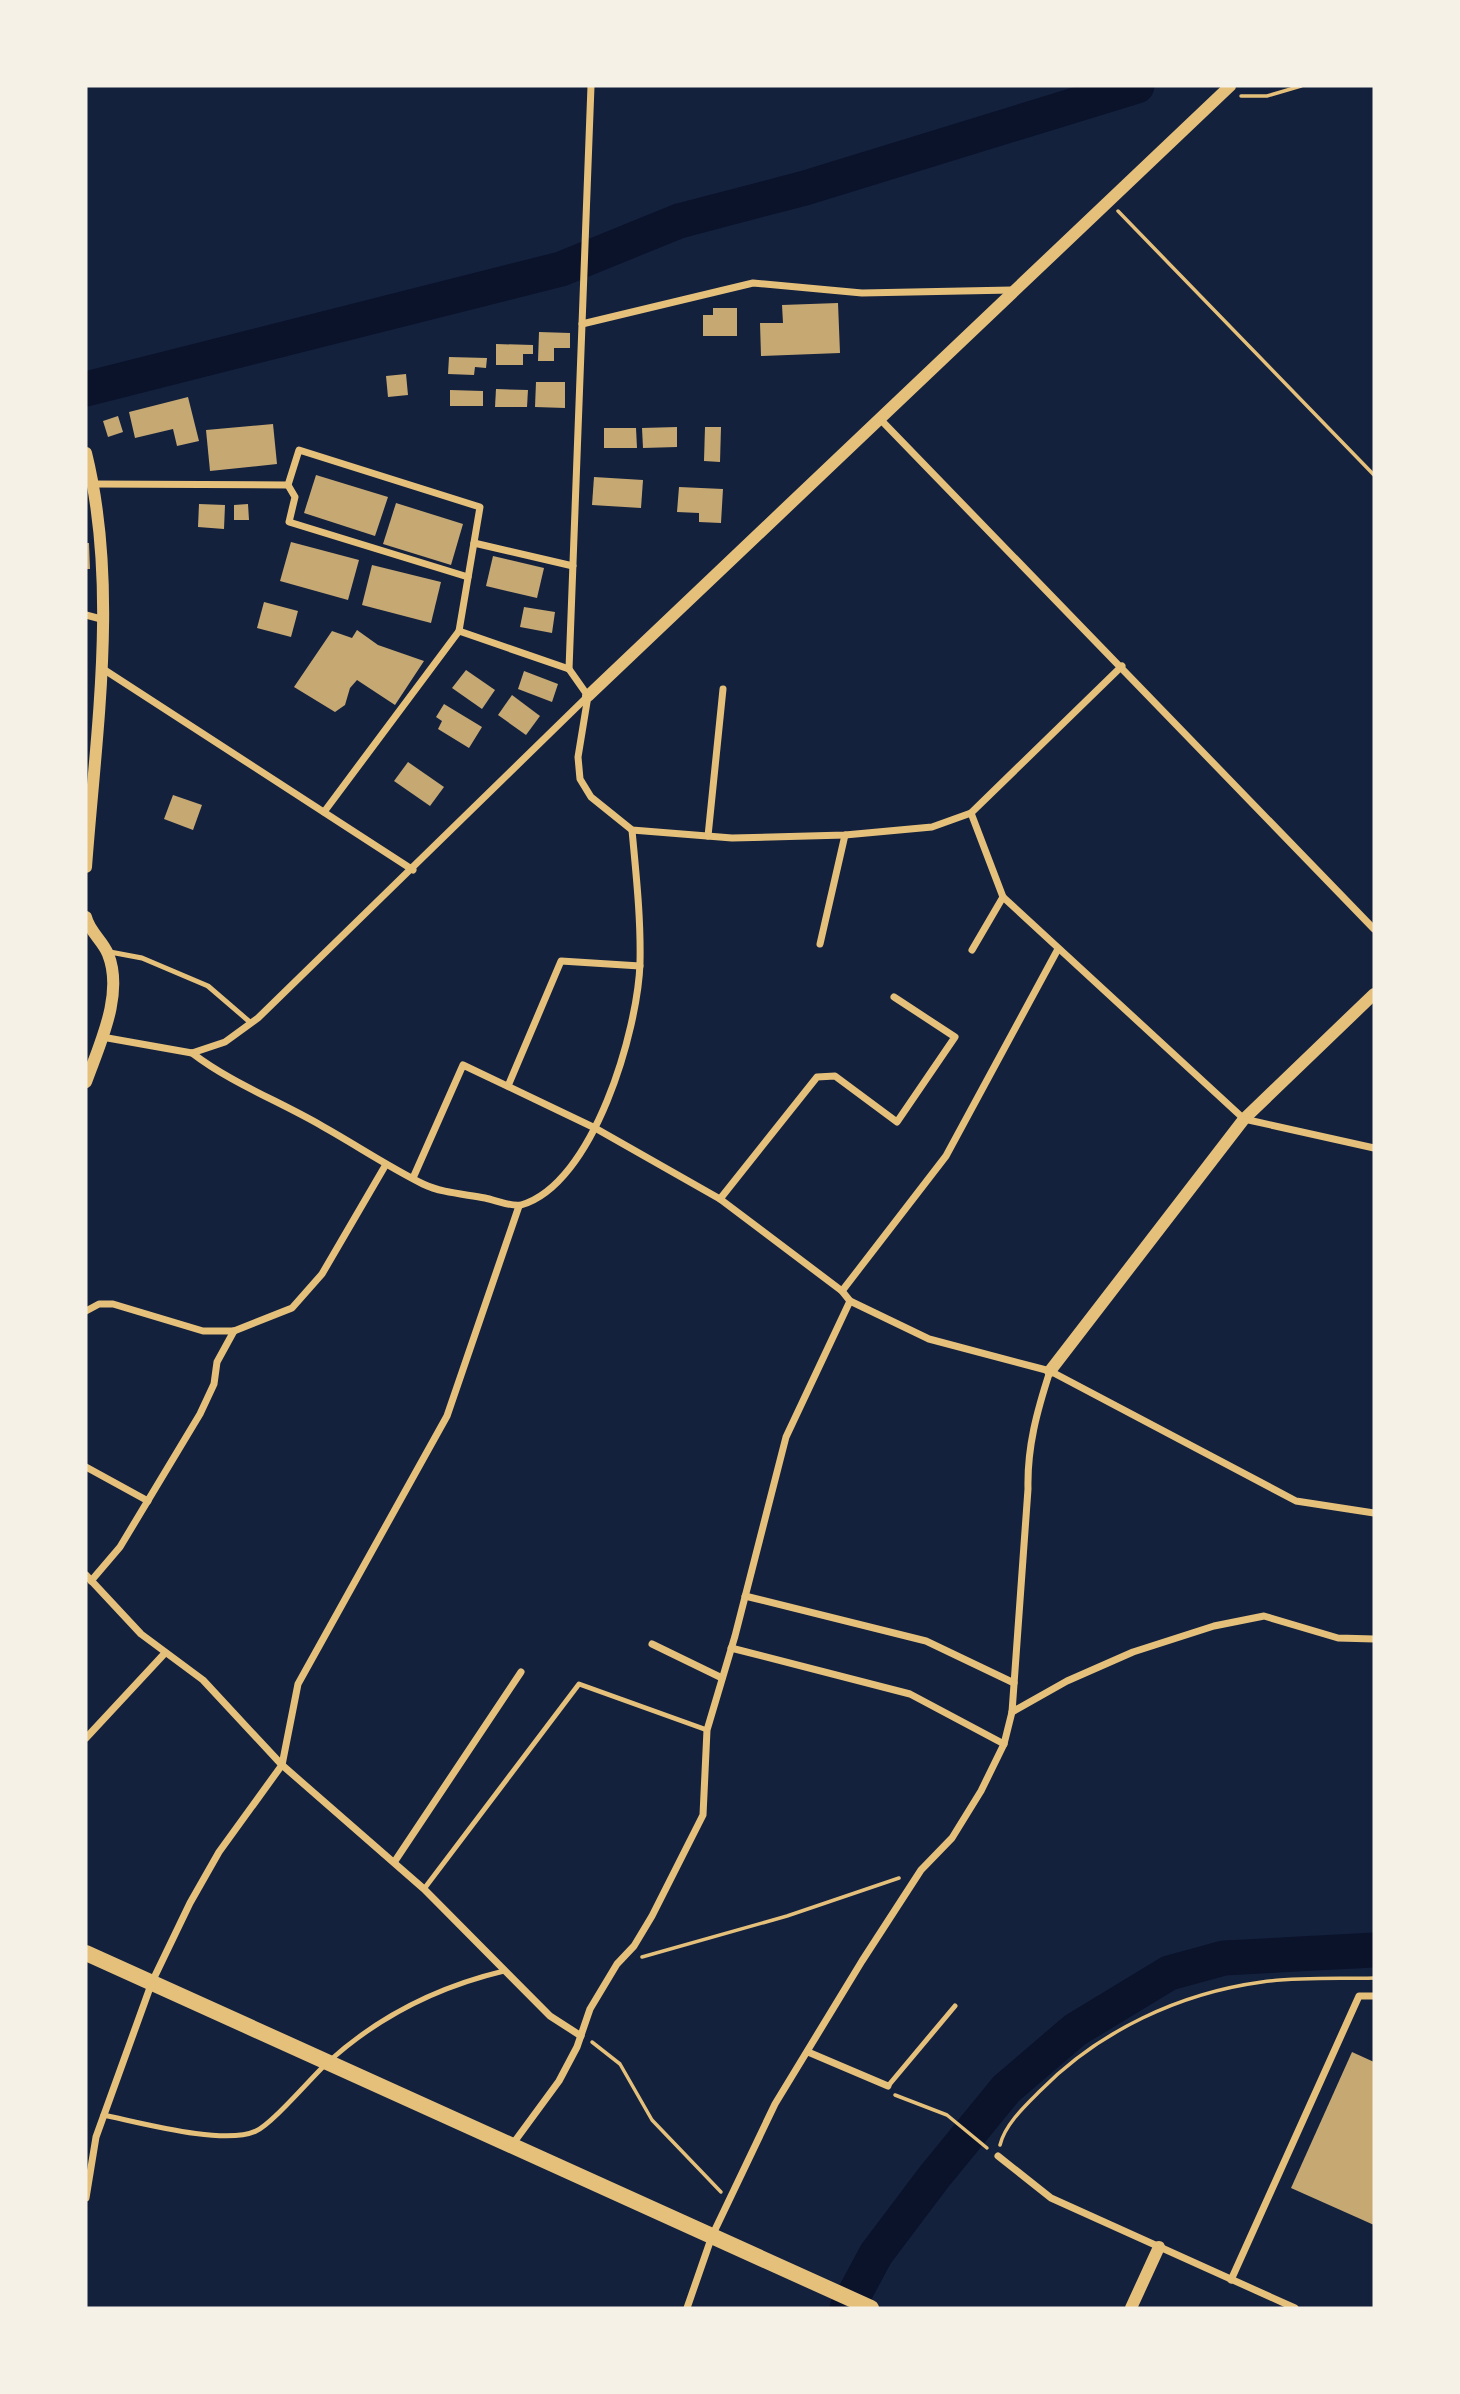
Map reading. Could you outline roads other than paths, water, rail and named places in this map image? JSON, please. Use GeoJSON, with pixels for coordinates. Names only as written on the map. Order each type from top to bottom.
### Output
{"type":"FeatureCollection","features":[{"type":"Feature","properties":{"kind":"highway"},"geometry":{"type":"LineString","coordinates":[[86,1953],[870,2308]]}},
{"type":"Feature","properties":{"kind":"street"},"geometry":{"type":"LineString","coordinates":[[569,670],[584,229],[592,86]]}},
{"type":"Feature","properties":{"kind":"street"},"geometry":{"type":"LineString","coordinates":[[192,1053],[225,1042],[251,1023],[413,870],[588,696],[1107,199],[1230,86]]}},
{"type":"Feature","properties":{"kind":"street"},"geometry":{"type":"LineString","coordinates":[[582,324],[753,283],[862,293],[1013,290]]}},
{"type":"Feature","properties":{"kind":"street"},"geometry":{"type":"LineString","coordinates":[[880,419],[1374,929]]}},
{"type":"Feature","properties":{"kind":"street"},"geometry":{"type":"LineString","coordinates":[[324,811],[459,631],[480,507],[299,450],[288,485],[295,497],[289,522],[468,577]]}},
{"type":"Feature","properties":{"kind":"street"},"geometry":{"type":"LineString","coordinates":[[86,453],[102,529],[100,667],[91,725],[86,867]]}},
{"type":"Feature","properties":{"kind":"street"},"geometry":{"type":"LineString","coordinates":[[93,484],[288,485]]}},
{"type":"Feature","properties":{"kind":"street"},"geometry":{"type":"LineString","coordinates":[[474,543],[573,566]]}},
{"type":"Feature","properties":{"kind":"street"},"geometry":{"type":"LineString","coordinates":[[86,615],[101,620]]}},
{"type":"Feature","properties":{"kind":"street"},"geometry":{"type":"LineString","coordinates":[[459,631],[569,670],[588,696],[578,757],[580,779],[592,797],[632,830],[708,836],[845,835],[932,827],[971,813],[1122,666]]}},
{"type":"Feature","properties":{"kind":"street"},"geometry":{"type":"LineString","coordinates":[[100,667],[413,870]]}},
{"type":"Feature","properties":{"kind":"street"},"geometry":{"type":"LineString","coordinates":[[708,836],[723,689]]}},
{"type":"Feature","properties":{"kind":"street"},"geometry":{"type":"LineString","coordinates":[[971,813],[1003,897],[1244,1119],[1374,1148]]}},
{"type":"Feature","properties":{"kind":"street"},"geometry":{"type":"LineString","coordinates":[[102,1037],[192,1053],[212,1068],[323,1126],[385,1166],[451,1193],[519,1206],[543,1194],[574,1164],[595,1128],[620,1070],[640,966],[639,904],[632,830]]}},
{"type":"Feature","properties":{"kind":"street"},"geometry":{"type":"LineString","coordinates":[[821,944],[845,835]]}},
{"type":"Feature","properties":{"kind":"street"},"geometry":{"type":"LineString","coordinates":[[972,950],[1003,897]]}},
{"type":"Feature","properties":{"kind":"street"},"geometry":{"type":"LineString","coordinates":[[86,916],[107,951],[116,978],[102,1037],[86,1082]]}},
{"type":"Feature","properties":{"kind":"street"},"geometry":{"type":"LineString","coordinates":[[842,1291],[946,1156],[1058,949]]}},
{"type":"Feature","properties":{"kind":"street"},"geometry":{"type":"LineString","coordinates":[[508,1086],[561,961],[640,966]]}},
{"type":"Feature","properties":{"kind":"street"},"geometry":{"type":"LineString","coordinates":[[687,2308],[712,2236],[775,2105],[921,1870],[951,1838],[981,1791],[1004,1744],[1012,1712],[1028,1458],[1034,1422],[1049,1371],[1244,1119],[1374,994]]}},
{"type":"Feature","properties":{"kind":"street"},"geometry":{"type":"LineString","coordinates":[[720,1199],[817,1077],[835,1076],[897,1122],[955,1037],[894,997]]}},
{"type":"Feature","properties":{"kind":"street"},"geometry":{"type":"LineString","coordinates":[[413,1178],[463,1065],[595,1128],[720,1199],[842,1291],[850,1301],[929,1339],[1049,1371],[1296,1501],[1374,1513]]}},
{"type":"Feature","properties":{"kind":"street"},"geometry":{"type":"LineString","coordinates":[[86,1311],[99,1304],[113,1304],[204,1331],[234,1331],[292,1308],[310,1292],[385,1166]]}},
{"type":"Feature","properties":{"kind":"street"},"geometry":{"type":"LineString","coordinates":[[86,2198],[103,2115],[152,1982],[190,1903],[219,1852],[282,1765],[298,1684],[447,1416],[519,1206]]}},
{"type":"Feature","properties":{"kind":"street"},"geometry":{"type":"LineString","coordinates":[[512,2145],[559,2081],[581,2036],[590,2009],[617,1964],[634,1946],[652,1916],[703,1815],[707,1730],[786,1437],[850,1301]]}},
{"type":"Feature","properties":{"kind":"street"},"geometry":{"type":"LineString","coordinates":[[234,1331],[217,1362],[214,1384],[200,1414],[120,1547],[88,1578],[141,1634],[203,1680],[282,1765],[395,1861],[550,2016],[581,2036]]}},
{"type":"Feature","properties":{"kind":"street"},"geometry":{"type":"LineString","coordinates":[[86,1467],[148,1501]]}},
{"type":"Feature","properties":{"kind":"street"},"geometry":{"type":"LineString","coordinates":[[745,1596],[926,1641],[1014,1683]]}},
{"type":"Feature","properties":{"kind":"street"},"geometry":{"type":"LineString","coordinates":[[1012,1712],[1067,1681],[1133,1652],[1214,1626],[1264,1615],[1338,1638],[1374,1639]]}},
{"type":"Feature","properties":{"kind":"street"},"geometry":{"type":"LineString","coordinates":[[652,1644],[723,1678]]}},
{"type":"Feature","properties":{"kind":"street"},"geometry":{"type":"LineString","coordinates":[[731,1648],[910,1694],[1004,1744]]}},
{"type":"Feature","properties":{"kind":"street"},"geometry":{"type":"LineString","coordinates":[[86,1738],[165,1653]]}},
{"type":"Feature","properties":{"kind":"street"},"geometry":{"type":"LineString","coordinates":[[395,1861],[521,1672]]}},
{"type":"Feature","properties":{"kind":"street"},"geometry":{"type":"LineString","coordinates":[[1231,2280],[1360,1996],[1374,1996]]}},
{"type":"Feature","properties":{"kind":"street"},"geometry":{"type":"LineString","coordinates":[[808,2052],[888,2086]]}},
{"type":"Feature","properties":{"kind":"street"},"geometry":{"type":"LineString","coordinates":[[998,2156],[1051,2198],[1294,2308]]}},
{"type":"Feature","properties":{"kind":"street"},"geometry":{"type":"LineString","coordinates":[[1131,2308],[1159,2247]]}},
{"type":"Feature","properties":{"kind":"lane"},"geometry":{"type":"LineString","coordinates":[[107,951],[142,958],[208,986],[251,1023]]}},
{"type":"Feature","properties":{"kind":"lane"},"geometry":{"type":"LineString","coordinates":[[424,1889],[579,1684],[707,1730]]}},
{"type":"Feature","properties":{"kind":"lane"},"geometry":{"type":"LineString","coordinates":[[103,2115],[211,2137],[256,2131],[328,2062],[402,2008],[454,1983],[504,1971]]}},
{"type":"Feature","properties":{"kind":"lane"},"geometry":{"type":"LineString","coordinates":[[888,2086],[955,2007]]}},
{"type":"Feature","properties":{"kind":"waterway"},"geometry":{"type":"LineString","coordinates":[[86,389],[561,269],[679,221],[805,188],[1137,86]]}},
{"type":"Feature","properties":{"kind":"waterway"},"geometry":{"type":"LineString","coordinates":[[847,2308],[876,2254],[1006,2089],[1075,2030],[1169,1973],[1224,1958],[1374,1950]]}}]}
